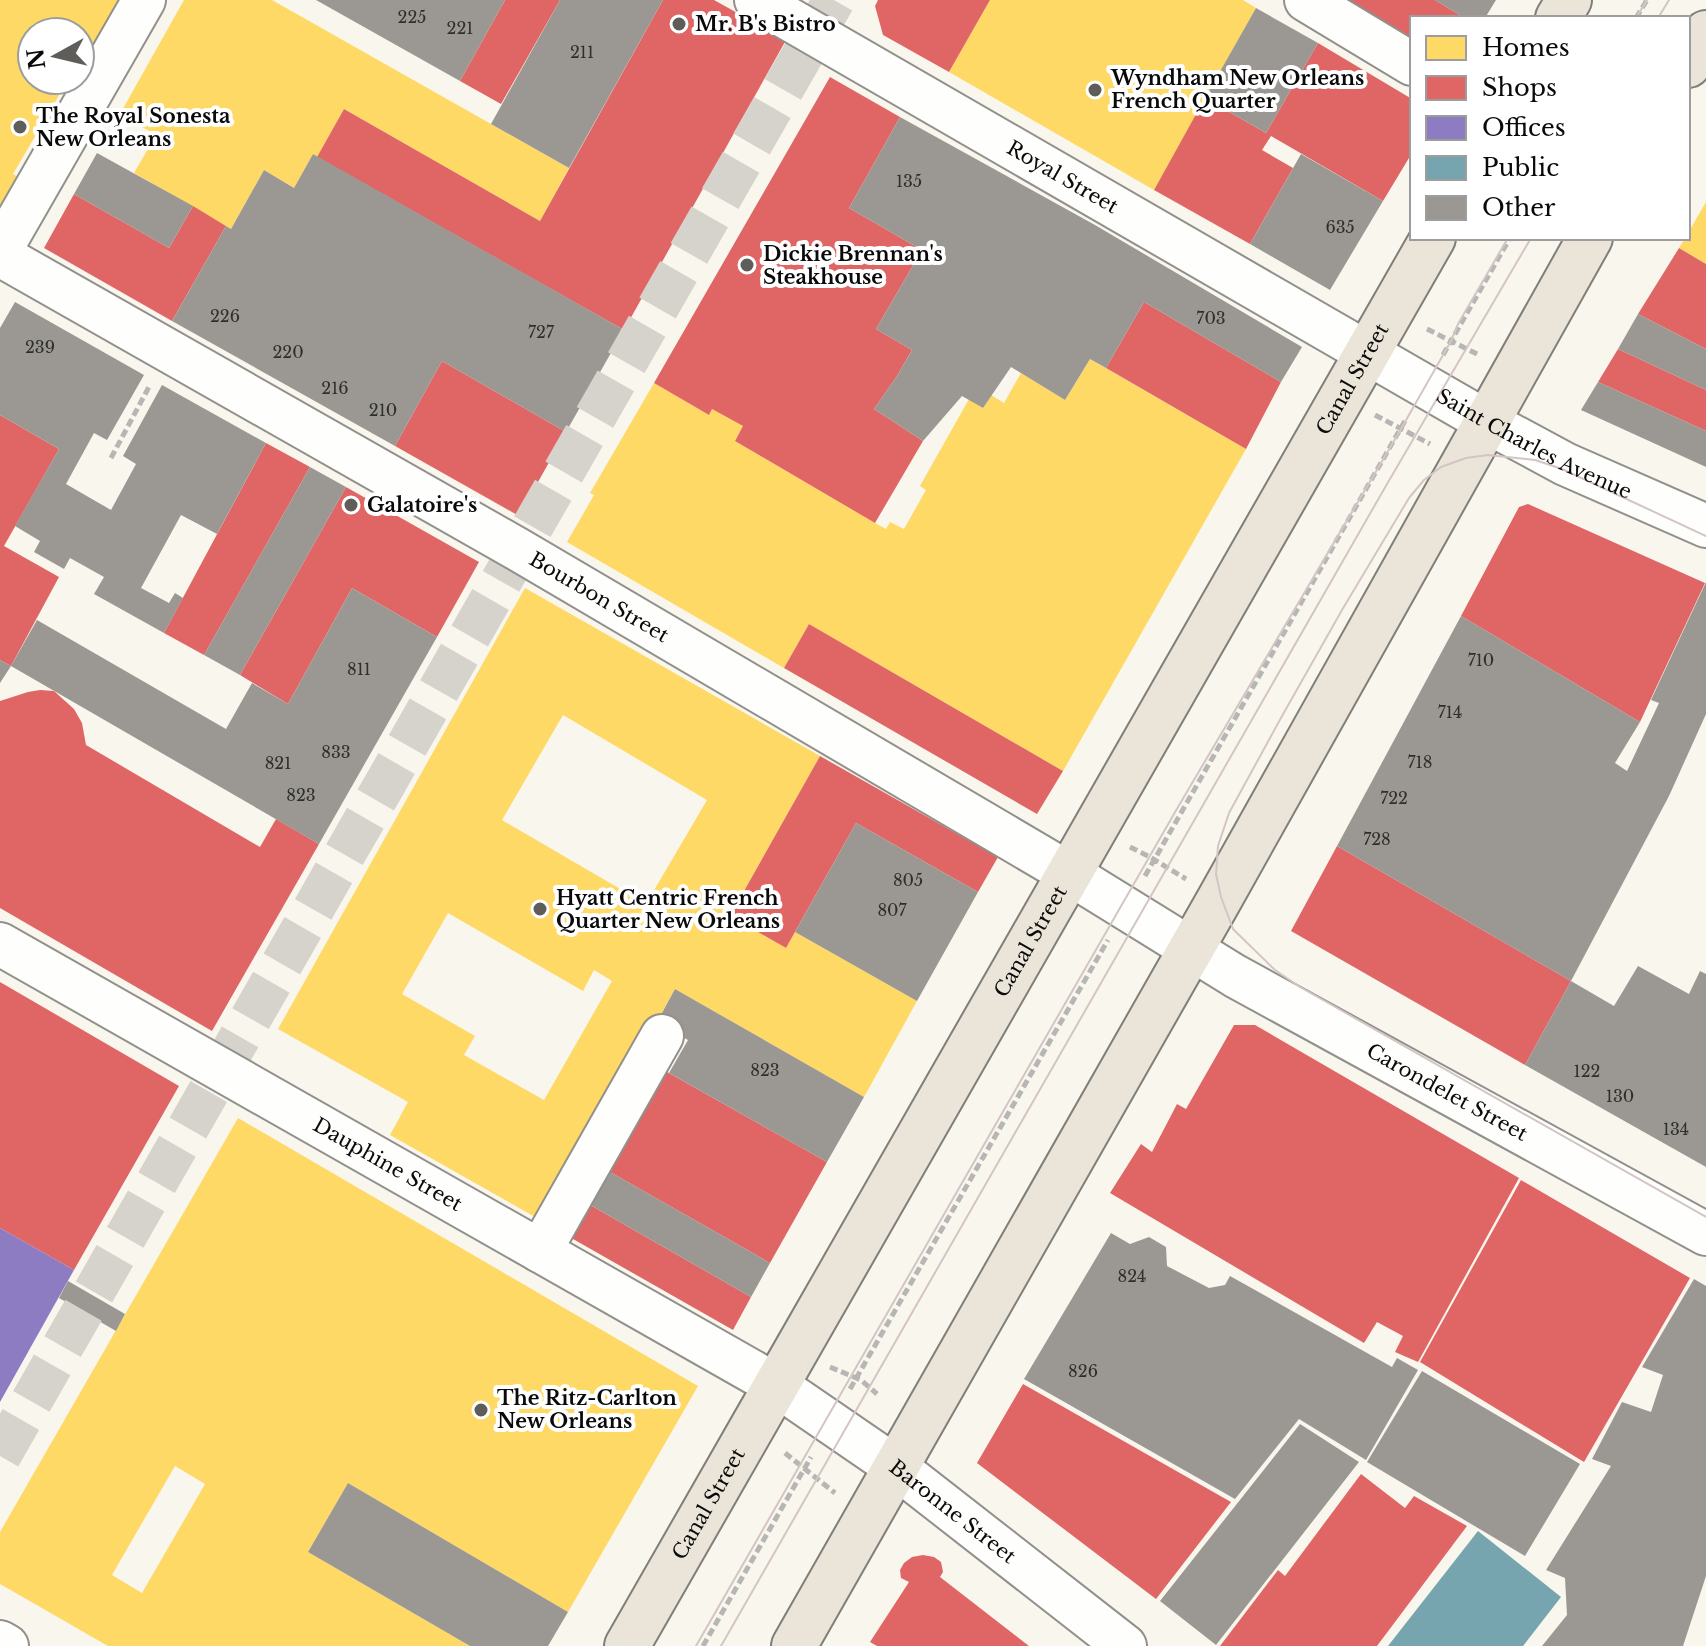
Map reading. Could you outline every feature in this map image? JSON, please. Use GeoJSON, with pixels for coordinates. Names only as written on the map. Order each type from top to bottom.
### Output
{"type":"FeatureCollection","features":[{"type":"Feature","properties":{"kind":"main road"},"geometry":{"type":"LineString","coordinates":[[1693,0],[1706,8]]}},
{"type":"Feature","properties":{"kind":"main road"},"geometry":{"type":"LineString","coordinates":[[1690,61],[1706,33]]}},
{"type":"Feature","properties":{"kind":"main road","name":"Canal Street"},"geometry":{"type":"LineString","coordinates":[[627,1646],[1432,240]]}},
{"type":"Feature","properties":{"kind":"main road"},"geometry":{"type":"LineString","coordinates":[[794,1646],[1191,949],[1589,240]]}},
{"type":"Feature","properties":{"kind":"street"},"geometry":{"type":"LineString","coordinates":[[0,253],[144,0]]}},
{"type":"Feature","properties":{"kind":"street","name":"Royal Street"},"geometry":{"type":"LineString","coordinates":[[756,0],[1367,354]]}},
{"type":"Feature","properties":{"kind":"street"},"geometry":{"type":"LineString","coordinates":[[1306,0],[1410,63]]}},
{"type":"Feature","properties":{"kind":"street","name":"Bourbon Street"},"geometry":{"type":"LineString","coordinates":[[0,253],[510,545],[1070,874],[1191,949]]}},
{"type":"Feature","properties":{"kind":"street","name":"Saint Charles Avenue"},"geometry":{"type":"LineString","coordinates":[[1367,354],[1565,464],[1706,526]]}},
{"type":"Feature","properties":{"kind":"street","name":"Dauphine Street"},"geometry":{"type":"LineString","coordinates":[[0,944],[776,1385]]}},
{"type":"Feature","properties":{"kind":"street","name":"Carondelet Street"},"geometry":{"type":"LineString","coordinates":[[1191,949],[1706,1234]]}},
{"type":"Feature","properties":{"kind":"street"},"geometry":{"type":"LineString","coordinates":[[540,1251],[662,1036]]}},
{"type":"Feature","properties":{"kind":"street","name":"Baronne Street"},"geometry":{"type":"LineString","coordinates":[[776,1385],[897,1468],[1125,1646]]}},
{"type":"Feature","properties":{"kind":"street"},"geometry":{"type":"LineString","coordinates":[[0,1642],[7,1646]]}},
{"type":"Feature","properties":{"kind":"path"},"geometry":{"type":"LineString","coordinates":[[1426,328],[1481,356]]}},
{"type":"Feature","properties":{"kind":"path"},"geometry":{"type":"LineString","coordinates":[[111,458],[169,352]]}},
{"type":"Feature","properties":{"kind":"path"},"geometry":{"type":"LineString","coordinates":[[1371,414],[1437,448]]}},
{"type":"Feature","properties":{"kind":"path"},"geometry":{"type":"LineString","coordinates":[[1130,847],[1190,881]]}},
{"type":"Feature","properties":{"kind":"path"},"geometry":{"type":"LineString","coordinates":[[828,1366],[861,1380],[877,1394]]}},
{"type":"Feature","properties":{"kind":"path"},"geometry":{"type":"LineString","coordinates":[[785,1453],[835,1493]]}},
{"type":"Feature","properties":{"kind":"building: Homes","name":"The Royal Sonesta New Orleans"},"geometry":{"type":"Polygon","coordinates":[[[0,0],[125,0],[99,51],[96,49],[96,16],[16,16],[16,96],[59,96],[13,174],[23,180],[0,220],[0,0]]]}},
{"type":"Feature","properties":{"kind":"building: Homes"},"geometry":{"type":"Polygon","coordinates":[[[184,0],[272,0],[569,168],[540,221],[344,109],[317,157],[313,154],[294,188],[264,170],[231,229],[134,173],[156,135],[120,114],[184,0]]]}},
{"type":"Feature","properties":{"kind":"building: Homes","name":"Wyndham New Orleans French Quarter"},"geometry":{"type":"Polygon","coordinates":[[[990,0],[1243,0],[1256,8],[1154,190],[949,72],[990,0]]]}},
{"type":"Feature","properties":{"kind":"building: Homes"},"geometry":{"type":"Polygon","coordinates":[[[1706,202],[1706,264],[1679,248],[1684,240],[1690,240],[1690,230],[1706,202]]]}},
{"type":"Feature","properties":{"kind":"building: Homes"},"geometry":{"type":"Polygon","coordinates":[[[1090,359],[1246,449],[1063,771],[809,624],[784,668],[567,542],[594,495],[590,493],[654,383],[709,415],[712,409],[743,426],[735,441],[875,523],[886,529],[890,522],[904,529],[926,490],[920,486],[969,399],[983,408],[991,395],[1004,403],[1021,373],[1065,400],[1090,359]]]}},
{"type":"Feature","properties":{"kind":"building: Homes","name":"Hyatt Centric French Quarter New Orleans"},"geometry":{"type":"Polygon","coordinates":[[[525,588],[820,756],[730,916],[786,948],[795,932],[917,1001],[864,1097],[675,989],[544,1222],[390,1135],[408,1102],[278,1029],[525,588]],[[563,715],[502,820],[646,904],[707,800],[563,715]],[[448,913],[402,994],[475,1036],[464,1055],[544,1100],[612,981],[594,970],[583,991],[448,913]]]}},
{"type":"Feature","properties":{"kind":"building: Homes"},"geometry":{"type":"Polygon","coordinates":[[[238,1118],[698,1386],[568,1612],[348,1483],[308,1552],[470,1646],[108,1646],[0,1584],[0,1532],[238,1118]],[[175,1466],[112,1575],[142,1593],[205,1484],[175,1466]]]}},
{"type":"Feature","properties":{"kind":"building: Shops"},"geometry":{"type":"Polygon","coordinates":[[[505,0],[560,0],[501,104],[460,81],[505,0]]]}},
{"type":"Feature","properties":{"kind":"building: Shops"},"geometry":{"type":"Polygon","coordinates":[[[663,0],[714,0],[786,40],[624,330],[317,157],[344,109],[540,221],[663,0]]]}},
{"type":"Feature","properties":{"kind":"building: Shops"},"geometry":{"type":"Polygon","coordinates":[[[878,0],[990,0],[949,72],[883,35],[875,6],[878,0]]]}},
{"type":"Feature","properties":{"kind":"building: Shops"},"geometry":{"type":"Polygon","coordinates":[[[1342,0],[1435,0],[1462,16],[1410,16],[1410,40],[1342,0]]]}},
{"type":"Feature","properties":{"kind":"building: Shops"},"geometry":{"type":"Polygon","coordinates":[[[1318,43],[1410,98],[1410,156],[1383,201],[1271,136],[1262,150],[1293,168],[1250,244],[1154,190],[1205,98],[1266,133],[1318,43]]]}},
{"type":"Feature","properties":{"kind":"building: Shops"},"geometry":{"type":"Polygon","coordinates":[[[830,77],[900,117],[849,208],[922,250],[876,329],[912,350],[874,409],[923,441],[875,523],[735,441],[743,426],[712,409],[709,415],[654,383],[830,77]]]}},
{"type":"Feature","properties":{"kind":"building: Shops"},"geometry":{"type":"Polygon","coordinates":[[[74,194],[169,248],[193,206],[226,226],[172,321],[44,248],[74,194]]]}},
{"type":"Feature","properties":{"kind":"building: Shops"},"geometry":{"type":"Polygon","coordinates":[[[1679,248],[1706,264],[1706,349],[1638,314],[1679,248]]]}},
{"type":"Feature","properties":{"kind":"building: Shops"},"geometry":{"type":"Polygon","coordinates":[[[1144,302],[1281,382],[1246,449],[1106,368],[1144,302]]]}},
{"type":"Feature","properties":{"kind":"building: Shops"},"geometry":{"type":"Polygon","coordinates":[[[1618,349],[1706,390],[1706,431],[1598,382],[1618,349]]]}},
{"type":"Feature","properties":{"kind":"building: Shops"},"geometry":{"type":"Polygon","coordinates":[[[442,361],[566,432],[519,516],[395,446],[442,361]]]}},
{"type":"Feature","properties":{"kind":"building: Shops"},"geometry":{"type":"Polygon","coordinates":[[[0,415],[59,449],[4,546],[59,577],[11,666],[0,660],[0,415]]]}},
{"type":"Feature","properties":{"kind":"building: Shops"},"geometry":{"type":"Polygon","coordinates":[[[266,443],[310,467],[204,655],[164,633],[266,443]]]}},
{"type":"Feature","properties":{"kind":"building: Shops"},"geometry":{"type":"Polygon","coordinates":[[[346,487],[479,562],[437,637],[352,588],[288,704],[240,675],[346,487]]]}},
{"type":"Feature","properties":{"kind":"building: Shops"},"geometry":{"type":"Polygon","coordinates":[[[1528,504],[1705,583],[1640,722],[1461,616],[1519,507],[1528,504]]]}},
{"type":"Feature","properties":{"kind":"building: Shops"},"geometry":{"type":"Polygon","coordinates":[[[809,624],[1063,771],[1037,814],[784,668],[809,624]]]}},
{"type":"Feature","properties":{"kind":"building: Shops"},"geometry":{"type":"Polygon","coordinates":[[[40,690],[54,691],[74,709],[82,723],[86,745],[260,847],[276,819],[319,844],[212,1031],[0,908],[0,701],[40,690]]]}},
{"type":"Feature","properties":{"kind":"building: Shops"},"geometry":{"type":"Polygon","coordinates":[[[820,756],[998,857],[978,892],[856,823],[786,948],[730,916],[820,756]]]}},
{"type":"Feature","properties":{"kind":"building: Shops"},"geometry":{"type":"Polygon","coordinates":[[[1337,846],[1571,981],[1525,1065],[1291,931],[1337,846]]]}},
{"type":"Feature","properties":{"kind":"building: Shops"},"geometry":{"type":"Polygon","coordinates":[[[0,982],[179,1086],[74,1270],[0,1228],[0,982]]]}},
{"type":"Feature","properties":{"kind":"building: Shops"},"geometry":{"type":"Polygon","coordinates":[[[1234,1025],[1255,1025],[1519,1178],[1418,1362],[1395,1352],[1403,1336],[1377,1322],[1364,1343],[1110,1193],[1141,1144],[1152,1152],[1177,1104],[1186,1109],[1234,1025]]]}},
{"type":"Feature","properties":{"kind":"building: Shops"},"geometry":{"type":"Polygon","coordinates":[[[660,1068],[827,1162],[770,1263],[603,1168],[660,1068]]]}},
{"type":"Feature","properties":{"kind":"building: Shops"},"geometry":{"type":"Polygon","coordinates":[[[1521,1180],[1690,1278],[1584,1462],[1420,1362],[1521,1180]]]}},
{"type":"Feature","properties":{"kind":"building: Shops"},"geometry":{"type":"Polygon","coordinates":[[[585,1202],[751,1297],[733,1330],[566,1235],[585,1202]]]}},
{"type":"Feature","properties":{"kind":"building: Shops"},"geometry":{"type":"Polygon","coordinates":[[[1023,1384],[1231,1502],[1156,1599],[977,1463],[1023,1384]]]}},
{"type":"Feature","properties":{"kind":"building: Shops"},"geometry":{"type":"Polygon","coordinates":[[[1361,1474],[1405,1508],[1414,1496],[1467,1526],[1377,1646],[1220,1646],[1278,1570],[1285,1576],[1361,1474]]]}},
{"type":"Feature","properties":{"kind":"building: Shops"},"geometry":{"type":"Polygon","coordinates":[[[923,1555],[941,1562],[943,1572],[940,1577],[1029,1646],[877,1646],[870,1642],[909,1582],[901,1578],[900,1570],[904,1563],[912,1557],[923,1555]]]}},
{"type":"Feature","properties":{"kind":"building: Offices"},"geometry":{"type":"Polygon","coordinates":[[[0,1228],[74,1270],[0,1402],[0,1228]]]}},
{"type":"Feature","properties":{"kind":"building: Public"},"geometry":{"type":"Polygon","coordinates":[[[1478,1531],[1561,1597],[1523,1646],[1388,1646],[1478,1531]]]}},
{"type":"Feature","properties":{"kind":"building: Other"},"geometry":{"type":"Polygon","coordinates":[[[316,0],[505,0],[460,81],[316,0]]]}},
{"type":"Feature","properties":{"kind":"building: Other"},"geometry":{"type":"Polygon","coordinates":[[[560,0],[663,0],[569,168],[491,124],[560,0]]]}},
{"type":"Feature","properties":{"kind":"building: Other"},"geometry":{"type":"Polygon","coordinates":[[[1435,0],[1496,0],[1486,16],[1462,16],[1435,0]]]}},
{"type":"Feature","properties":{"kind":"building: Other"},"geometry":{"type":"Polygon","coordinates":[[[1256,8],[1318,43],[1266,133],[1205,98],[1256,8]]]}},
{"type":"Feature","properties":{"kind":"building: Other"},"geometry":{"type":"Polygon","coordinates":[[[900,117],[1095,225],[1302,347],[1281,382],[1144,302],[1106,368],[1090,359],[1065,400],[1011,367],[983,408],[962,396],[923,441],[874,409],[912,350],[876,329],[922,250],[849,208],[900,117]]]}},
{"type":"Feature","properties":{"kind":"building: Other"},"geometry":{"type":"Polygon","coordinates":[[[97,153],[193,206],[169,248],[74,194],[97,153]]]}},
{"type":"Feature","properties":{"kind":"building: Other"},"geometry":{"type":"Polygon","coordinates":[[[313,154],[624,330],[566,432],[442,361],[395,446],[172,321],[226,226],[231,229],[264,170],[294,188],[313,154]]]}},
{"type":"Feature","properties":{"kind":"building: Other"},"geometry":{"type":"Polygon","coordinates":[[[1301,154],[1383,201],[1330,290],[1250,244],[1301,154]]]}},
{"type":"Feature","properties":{"kind":"building: Other"},"geometry":{"type":"Polygon","coordinates":[[[15,302],[144,375],[107,440],[94,433],[66,484],[111,510],[136,464],[123,456],[162,385],[266,443],[217,534],[181,515],[141,588],[169,603],[175,593],[183,598],[164,633],[94,594],[104,577],[70,558],[64,569],[34,552],[40,541],[15,526],[59,449],[0,415],[0,328],[15,302]]]}},
{"type":"Feature","properties":{"kind":"building: Other"},"geometry":{"type":"Polygon","coordinates":[[[1638,314],[1706,349],[1706,390],[1618,349],[1638,314]]]}},
{"type":"Feature","properties":{"kind":"building: Other"},"geometry":{"type":"Polygon","coordinates":[[[1598,382],[1706,431],[1706,467],[1581,410],[1598,382]]]}},
{"type":"Feature","properties":{"kind":"building: Other"},"geometry":{"type":"Polygon","coordinates":[[[310,467],[346,487],[240,675],[204,655],[310,467]]]}},
{"type":"Feature","properties":{"kind":"building: Other"},"geometry":{"type":"Polygon","coordinates":[[[1706,582],[1706,714],[1669,796],[1571,981],[1337,846],[1461,616],[1640,722],[1615,763],[1627,771],[1659,703],[1651,700],[1706,582]]]}},
{"type":"Feature","properties":{"kind":"building: Other"},"geometry":{"type":"Polygon","coordinates":[[[352,588],[437,637],[319,844],[11,666],[37,620],[226,729],[252,683],[288,704],[352,588]]]}},
{"type":"Feature","properties":{"kind":"building: Other"},"geometry":{"type":"Polygon","coordinates":[[[0,660],[11,666],[0,683],[0,660]]]}},
{"type":"Feature","properties":{"kind":"building: Other"},"geometry":{"type":"Polygon","coordinates":[[[856,823],[978,892],[917,1001],[795,932],[856,823]]]}},
{"type":"Feature","properties":{"kind":"building: Other"},"geometry":{"type":"Polygon","coordinates":[[[1638,966],[1689,994],[1700,971],[1706,974],[1706,1167],[1525,1065],[1571,981],[1614,1006],[1638,966]]]}},
{"type":"Feature","properties":{"kind":"building: Other"},"geometry":{"type":"Polygon","coordinates":[[[675,989],[864,1097],[827,1162],[669,1073],[688,1040],[657,1022],[675,989]]]}},
{"type":"Feature","properties":{"kind":"building: Other"},"geometry":{"type":"Polygon","coordinates":[[[603,1168],[770,1263],[751,1297],[585,1202],[603,1168]]]}},
{"type":"Feature","properties":{"kind":"building: Other"},"geometry":{"type":"Polygon","coordinates":[[[1111,1233],[1130,1244],[1149,1237],[1166,1247],[1167,1266],[1209,1288],[1225,1285],[1230,1276],[1392,1367],[1397,1358],[1418,1370],[1366,1460],[1299,1419],[1235,1499],[1024,1379],[1111,1233]]]}},
{"type":"Feature","properties":{"kind":"building: Other"},"geometry":{"type":"Polygon","coordinates":[[[1694,1279],[1706,1286],[1706,1576],[1683,1646],[1542,1646],[1567,1615],[1565,1578],[1546,1570],[1611,1466],[1592,1459],[1622,1402],[1651,1412],[1663,1375],[1642,1367],[1694,1279]]]}},
{"type":"Feature","properties":{"kind":"building: Other"},"geometry":{"type":"Polygon","coordinates":[[[68,1281],[125,1314],[116,1331],[59,1298],[68,1281]]]}},
{"type":"Feature","properties":{"kind":"building: Other"},"geometry":{"type":"Polygon","coordinates":[[[1422,1371],[1580,1464],[1525,1556],[1367,1462],[1422,1371]]]}},
{"type":"Feature","properties":{"kind":"building: Other"},"geometry":{"type":"Polygon","coordinates":[[[1300,1424],[1359,1462],[1216,1645],[1160,1601],[1300,1424]]]}},
{"type":"Feature","properties":{"kind":"building: Other"},"geometry":{"type":"Polygon","coordinates":[[[348,1483],[568,1612],[548,1646],[470,1646],[308,1552],[348,1483]]]}},
{"type":"Feature","properties":{"kind":"tunnel"},"geometry":{"type":"LineString","coordinates":[[0,1456],[834,0]]}},
{"type":"Feature","properties":{"kind":"tram line"},"geometry":{"type":"LineString","coordinates":[[1637,16],[1647,0]]}},
{"type":"Feature","properties":{"kind":"tram line"},"geometry":{"type":"LineString","coordinates":[[1659,16],[1669,0]]}},
{"type":"Feature","properties":{"kind":"tram line"},"geometry":{"type":"LineString","coordinates":[[696,1646],[1178,807],[1401,429],[1507,240]]}},
{"type":"Feature","properties":{"kind":"tram line"},"geometry":{"type":"LineString","coordinates":[[721,1646],[1530,240]]}},
{"type":"Feature","properties":{"kind":"tram line"},"geometry":{"type":"LineString","coordinates":[[1706,536],[1562,469],[1535,460],[1488,455],[1466,458],[1441,467],[1424,480],[1409,498],[1282,716],[1229,813],[1218,846],[1216,874],[1233,929],[1275,970],[1706,1217]]}},
{"type":"Feature","properties":{"kind":"place","name":"Mr. B's Bistro"},"geometry":{"type":"Point","coordinates":[679,24]}},
{"type":"Feature","properties":{"kind":"place","name":"Wyndham New Orleans French Quarter"},"geometry":{"type":"Point","coordinates":[1095,90]}},
{"type":"Feature","properties":{"kind":"place","name":"The Royal Sonesta New Orleans"},"geometry":{"type":"Point","coordinates":[20,127]}},
{"type":"Feature","properties":{"kind":"place","name":"Dickie Brennan's Steakhouse"},"geometry":{"type":"Point","coordinates":[747,265]}},
{"type":"Feature","properties":{"kind":"place","name":"Galatoire's"},"geometry":{"type":"Point","coordinates":[351,505]}},
{"type":"Feature","properties":{"kind":"place","name":"Hyatt Centric French Quarter New Orleans"},"geometry":{"type":"Point","coordinates":[540,909]}},
{"type":"Feature","properties":{"kind":"place","name":"The Ritz-Carlton New Orleans"},"geometry":{"type":"Point","coordinates":[481,1410]}}]}
